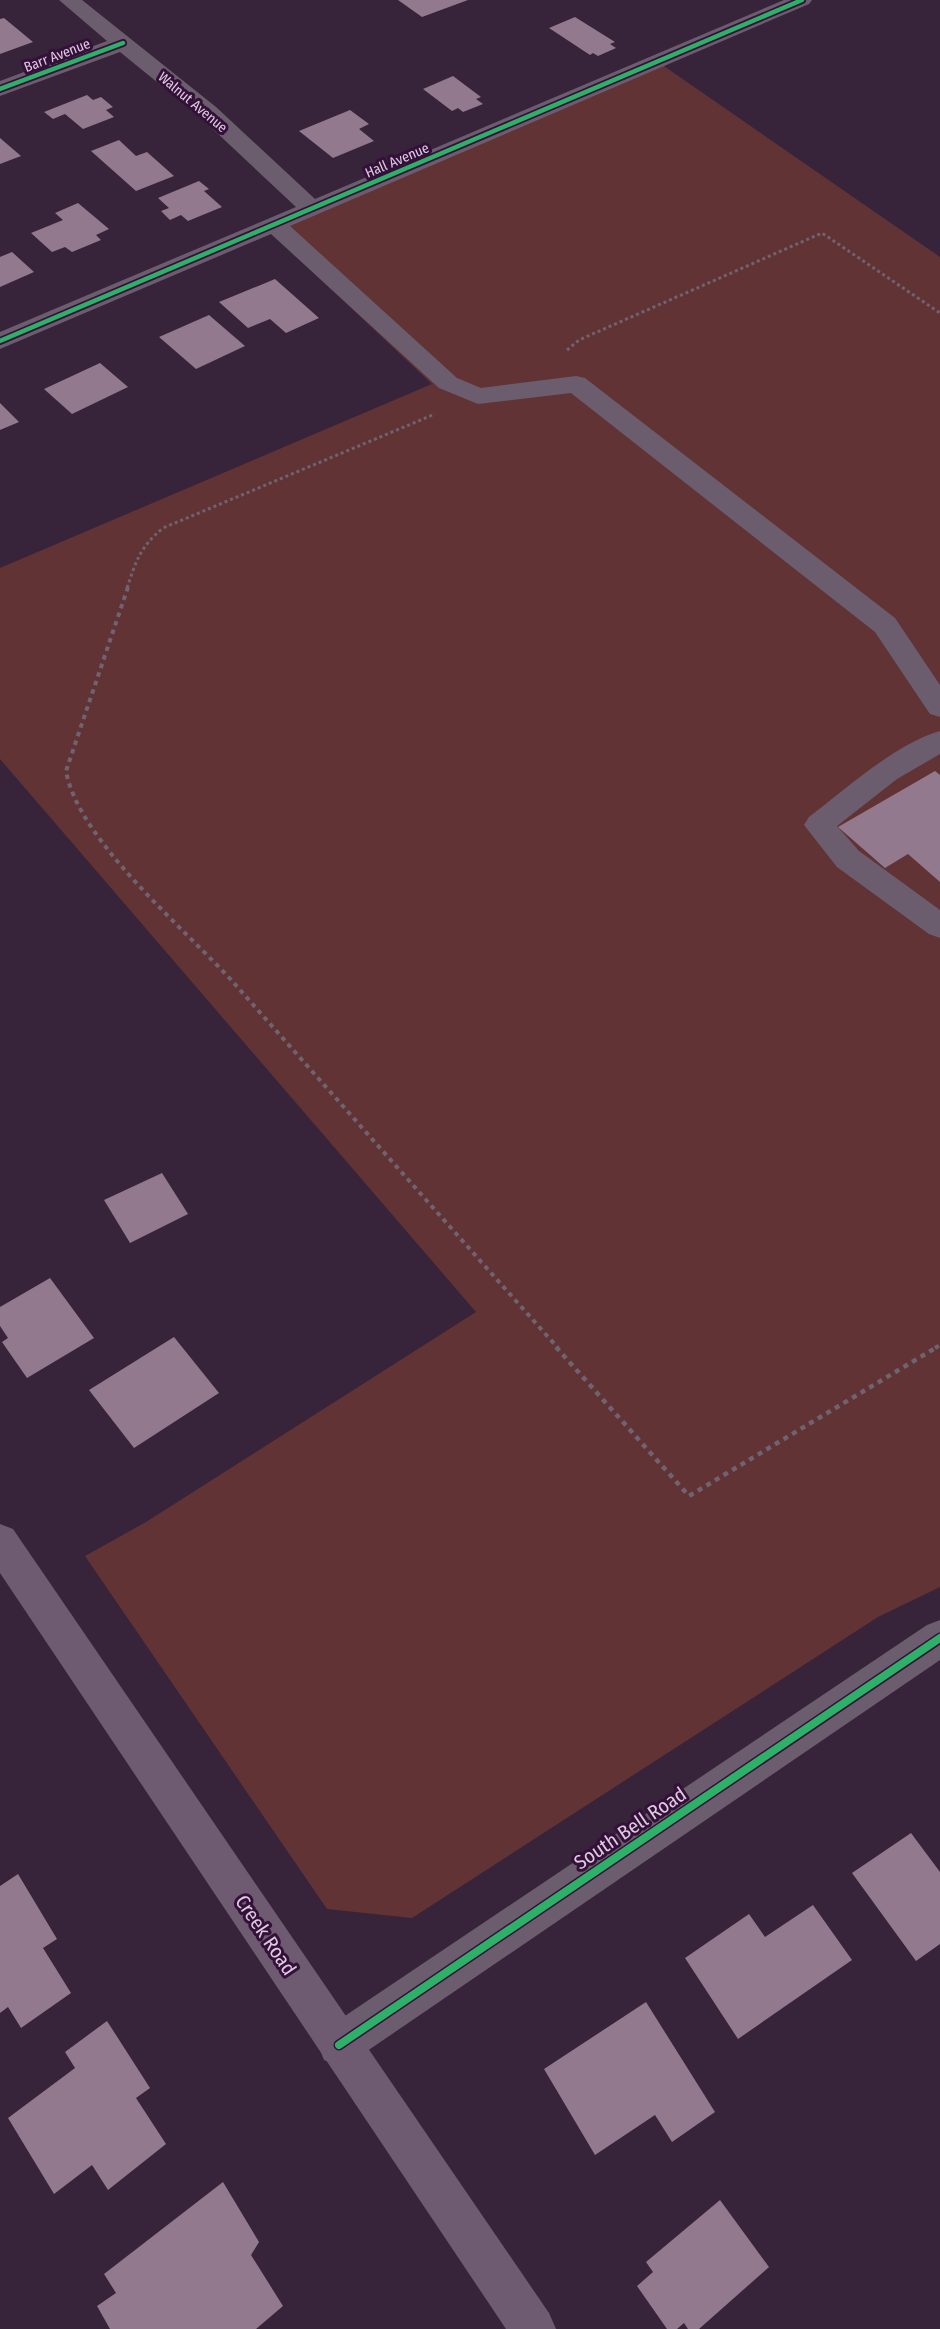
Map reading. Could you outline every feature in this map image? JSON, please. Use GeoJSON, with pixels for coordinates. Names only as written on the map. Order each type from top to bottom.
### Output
{"type":"FeatureCollection","features":[{"type":"Feature","properties":{"kind":"main road","name":"Creek Road"},"geometry":{"type":"LineString","coordinates":[[0,1541],[533,2329]]}},
{"type":"Feature","properties":{"kind":"street","name":"Walnut Avenue"},"geometry":{"type":"LineString","coordinates":[[69,0],[208,112],[312,210]]}},
{"type":"Feature","properties":{"kind":"street","name":"Hall Avenue"},"geometry":{"type":"LineString","coordinates":[[0,341],[802,0]]}},
{"type":"Feature","properties":{"kind":"street","name":"Barr Avenue"},"geometry":{"type":"LineString","coordinates":[[0,89],[123,43]]}},
{"type":"Feature","properties":{"kind":"street"},"geometry":{"type":"LineString","coordinates":[[274,225],[448,383],[478,396],[576,384],[885,625],[940,707]]}},
{"type":"Feature","properties":{"kind":"street"},"geometry":{"type":"LineString","coordinates":[[940,741],[887,772],[819,825],[848,859],[940,926]]}},
{"type":"Feature","properties":{"kind":"street","name":"South Bell Road"},"geometry":{"type":"LineString","coordinates":[[339,2045],[940,1638]]}},
{"type":"Feature","properties":{"kind":"path"},"geometry":{"type":"LineString","coordinates":[[562,356],[579,339],[822,233],[940,313]]}},
{"type":"Feature","properties":{"kind":"path"},"geometry":{"type":"LineString","coordinates":[[478,396],[164,528],[147,540],[139,553],[66,771],[69,788],[95,832],[113,856],[230,979],[689,1496],[940,1345]]}},
{"type":"Feature","properties":{"kind":"shaded area"},"geometry":{"type":"Polygon","coordinates":[[[658,62],[940,257],[940,1587],[878,1617],[412,1918],[327,1909],[85,1556],[146,1522],[476,1312],[0,759],[0,568],[432,384],[269,231],[658,62]]]}},
{"type":"Feature","properties":{"kind":"building"},"geometry":{"type":"Polygon","coordinates":[[[398,0],[468,0],[422,17],[398,0]]]}},
{"type":"Feature","properties":{"kind":"building"},"geometry":{"type":"Polygon","coordinates":[[[575,17],[615,42],[610,44],[616,48],[598,56],[593,53],[590,55],[549,28],[575,17]]]}},
{"type":"Feature","properties":{"kind":"building"},"geometry":{"type":"Polygon","coordinates":[[[4,18],[33,42],[0,54],[0,19],[4,18]]]}},
{"type":"Feature","properties":{"kind":"building"},"geometry":{"type":"Polygon","coordinates":[[[453,76],[481,97],[476,99],[483,104],[463,112],[458,108],[452,111],[423,89],[453,76]]]}},
{"type":"Feature","properties":{"kind":"building"},"geometry":{"type":"Polygon","coordinates":[[[87,95],[93,100],[101,97],[113,107],[106,110],[114,117],[83,129],[65,114],[53,119],[44,112],[87,95]]]}},
{"type":"Feature","properties":{"kind":"building"},"geometry":{"type":"Polygon","coordinates":[[[350,110],[369,124],[359,129],[374,141],[333,158],[299,131],[350,110]]]}},
{"type":"Feature","properties":{"kind":"building"},"geometry":{"type":"Polygon","coordinates":[[[0,138],[21,156],[0,164],[0,138]]]}},
{"type":"Feature","properties":{"kind":"building"},"geometry":{"type":"Polygon","coordinates":[[[119,140],[136,156],[147,152],[174,176],[136,191],[91,151],[119,140]]]}},
{"type":"Feature","properties":{"kind":"building"},"geometry":{"type":"Polygon","coordinates":[[[199,181],[209,189],[204,191],[222,207],[188,221],[181,215],[170,220],[161,211],[169,208],[158,198],[199,181]]]}},
{"type":"Feature","properties":{"kind":"building"},"geometry":{"type":"Polygon","coordinates":[[[78,203],[109,229],[96,235],[101,240],[72,252],[65,247],[52,252],[31,233],[63,220],[55,213],[78,203]]]}},
{"type":"Feature","properties":{"kind":"building"},"geometry":{"type":"Polygon","coordinates":[[[12,252],[34,272],[0,287],[0,257],[12,252]]]}},
{"type":"Feature","properties":{"kind":"building"},"geometry":{"type":"Polygon","coordinates":[[[275,279],[319,318],[286,333],[270,319],[248,328],[219,302],[275,279]]]}},
{"type":"Feature","properties":{"kind":"building"},"geometry":{"type":"Polygon","coordinates":[[[209,315],[245,346],[196,369],[159,337],[209,315]]]}},
{"type":"Feature","properties":{"kind":"building"},"geometry":{"type":"Polygon","coordinates":[[[100,363],[128,387],[72,414],[44,389],[100,363]]]}},
{"type":"Feature","properties":{"kind":"building"},"geometry":{"type":"Polygon","coordinates":[[[0,403],[19,422],[0,430],[0,403]]]}},
{"type":"Feature","properties":{"kind":"building"},"geometry":{"type":"Polygon","coordinates":[[[935,771],[940,775],[940,882],[908,854],[885,868],[838,827],[935,771]]]}},
{"type":"Feature","properties":{"kind":"building"},"geometry":{"type":"Polygon","coordinates":[[[162,1173],[188,1214],[130,1243],[104,1200],[162,1173]]]}},
{"type":"Feature","properties":{"kind":"building"},"geometry":{"type":"Polygon","coordinates":[[[50,1278],[94,1338],[27,1378],[2,1342],[8,1338],[0,1326],[0,1307],[50,1278]]]}},
{"type":"Feature","properties":{"kind":"building"},"geometry":{"type":"Polygon","coordinates":[[[174,1337],[219,1393],[134,1448],[89,1390],[174,1337]]]}},
{"type":"Feature","properties":{"kind":"building"},"geometry":{"type":"Polygon","coordinates":[[[911,1833],[940,1872],[940,1944],[916,1961],[852,1873],[911,1833]]]}},
{"type":"Feature","properties":{"kind":"building"},"geometry":{"type":"Polygon","coordinates":[[[18,1874],[57,1939],[43,1948],[71,1993],[21,2028],[8,2007],[0,2013],[0,1886],[18,1874]]]}},
{"type":"Feature","properties":{"kind":"building"},"geometry":{"type":"Polygon","coordinates":[[[813,1905],[852,1960],[738,2039],[685,1958],[749,1914],[765,1937],[813,1905]]]}},
{"type":"Feature","properties":{"kind":"building"},"geometry":{"type":"Polygon","coordinates":[[[646,2002],[715,2112],[672,2142],[655,2115],[595,2155],[544,2069],[646,2002]]]}},
{"type":"Feature","properties":{"kind":"building"},"geometry":{"type":"Polygon","coordinates":[[[107,2021],[150,2088],[136,2098],[166,2144],[108,2190],[92,2165],[54,2194],[8,2118],[75,2068],[65,2052],[107,2021]]]}},
{"type":"Feature","properties":{"kind":"building"},"geometry":{"type":"Polygon","coordinates":[[[223,2182],[259,2242],[251,2255],[283,2306],[256,2329],[110,2329],[97,2306],[116,2293],[104,2274],[223,2182]]]}},
{"type":"Feature","properties":{"kind":"building"},"geometry":{"type":"Polygon","coordinates":[[[720,2200],[769,2267],[699,2329],[688,2329],[684,2323],[677,2329],[667,2329],[637,2286],[653,2272],[646,2262],[720,2200]]]}},
{"type":"Feature","properties":{"kind":"cycle path"},"geometry":{"type":"LineString","coordinates":[[0,341],[802,0]]}},
{"type":"Feature","properties":{"kind":"cycle path"},"geometry":{"type":"LineString","coordinates":[[0,89],[123,43]]}},
{"type":"Feature","properties":{"kind":"cycle path"},"geometry":{"type":"LineString","coordinates":[[339,2045],[940,1638]]}}]}
